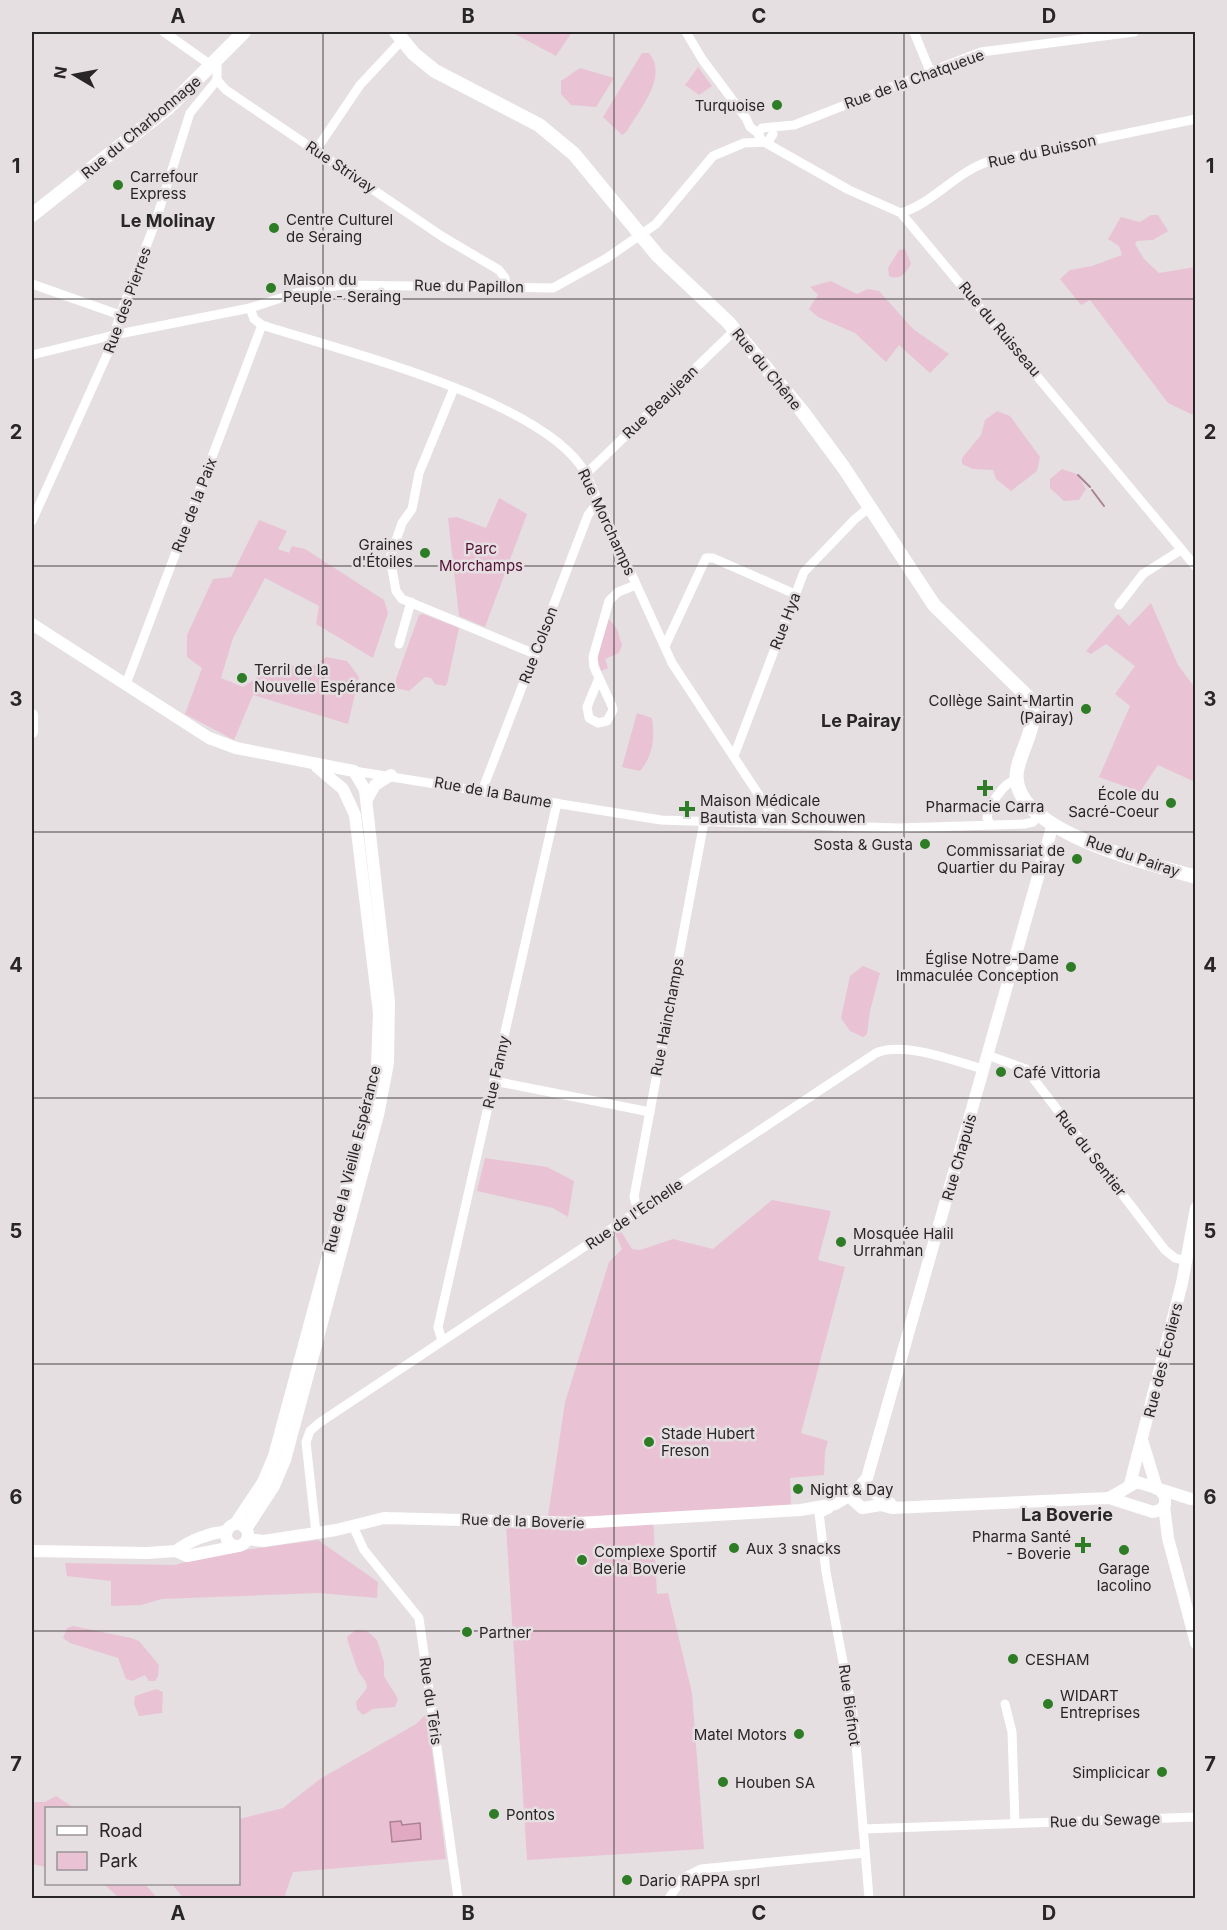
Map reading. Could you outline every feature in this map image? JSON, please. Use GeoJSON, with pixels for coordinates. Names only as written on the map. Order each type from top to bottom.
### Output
{"type":"FeatureCollection","features":[{"type":"Feature","properties":{"kind":"main road","name":"Rue du Charbonnage"},"geometry":{"type":"LineString","coordinates":[[32,215],[136,135],[211,61],[232,32]]}},
{"type":"Feature","properties":{"kind":"main road","name":"Rue du Charbonnage"},"geometry":{"type":"LineString","coordinates":[[32,204],[137,123],[244,32]]}},
{"type":"Feature","properties":{"kind":"main road","name":"Rue du Chêne"},"geometry":{"type":"LineString","coordinates":[[399,34],[421,60],[441,75],[530,120],[554,135],[582,162],[658,256],[735,330],[818,432],[934,605],[1020,688],[1031,702],[1033,723],[1018,765],[1016,780]]}},
{"type":"Feature","properties":{"kind":"main road","name":"Rue du Pairay"},"geometry":{"type":"LineString","coordinates":[[1016,780],[1023,801],[1053,824],[1107,850],[1196,877]]}},
{"type":"Feature","properties":{"kind":"street"},"geometry":{"type":"LineString","coordinates":[[164,32],[211,61],[217,80]]}},
{"type":"Feature","properties":{"kind":"street"},"geometry":{"type":"LineString","coordinates":[[686,32],[702,59],[746,118],[750,127],[761,138],[770,141],[770,130]]}},
{"type":"Feature","properties":{"kind":"street"},"geometry":{"type":"LineString","coordinates":[[914,32],[930,71]]}},
{"type":"Feature","properties":{"kind":"street","name":"Rue de la Chatqueue"},"geometry":{"type":"LineString","coordinates":[[770,130],[794,125],[981,52],[1134,32]]}},
{"type":"Feature","properties":{"kind":"street"},"geometry":{"type":"LineString","coordinates":[[316,150],[360,85],[399,34]]}},
{"type":"Feature","properties":{"kind":"street","name":"Rue Strivay"},"geometry":{"type":"LineString","coordinates":[[217,80],[226,90],[443,237],[499,270],[505,278],[506,286]]}},
{"type":"Feature","properties":{"kind":"street","name":"Rue des Pierres"},"geometry":{"type":"LineString","coordinates":[[32,521],[114,335],[155,223],[190,112],[217,80]]}},
{"type":"Feature","properties":{"kind":"street"},"geometry":{"type":"LineString","coordinates":[[746,118],[770,130]]}},
{"type":"Feature","properties":{"kind":"street","name":"Rue du Buisson"},"geometry":{"type":"LineString","coordinates":[[901,213],[914,207],[963,172],[987,162],[1196,119]]}},
{"type":"Feature","properties":{"kind":"street"},"geometry":{"type":"LineString","coordinates":[[641,234],[665,213],[710,159],[744,143],[761,138],[770,130]]}},
{"type":"Feature","properties":{"kind":"street","name":"Rue du Ruisseau"},"geometry":{"type":"LineString","coordinates":[[770,130],[783,151]]}},
{"type":"Feature","properties":{"kind":"street","name":"Rue du Ruisseau"},"geometry":{"type":"LineString","coordinates":[[761,138],[849,190],[901,213],[1196,567]]}},
{"type":"Feature","properties":{"kind":"street","name":"Rue du Papillon"},"geometry":{"type":"LineString","coordinates":[[32,355],[114,335],[250,308],[299,292],[342,285],[506,286],[547,289],[558,287],[641,234]]}},
{"type":"Feature","properties":{"kind":"street"},"geometry":{"type":"LineString","coordinates":[[32,284],[120,315]]}},
{"type":"Feature","properties":{"kind":"street"},"geometry":{"type":"LineString","coordinates":[[250,308],[254,319],[262,325]]}},
{"type":"Feature","properties":{"kind":"street","name":"Rue Morchamps"},"geometry":{"type":"LineString","coordinates":[[262,325],[454,388],[500,407],[544,432],[569,451],[586,474],[672,663],[778,824]]}},
{"type":"Feature","properties":{"kind":"street","name":"Rue de la Paix"},"geometry":{"type":"LineString","coordinates":[[126,684],[262,325]]}},
{"type":"Feature","properties":{"kind":"street","name":"Rue Beaujean"},"geometry":{"type":"LineString","coordinates":[[586,474],[735,330]]}},
{"type":"Feature","properties":{"kind":"street"},"geometry":{"type":"LineString","coordinates":[[454,388],[419,473],[412,509],[402,523],[390,558],[396,591],[399,596],[411,602],[535,654]]}},
{"type":"Feature","properties":{"kind":"street","name":"Rue Colson"},"geometry":{"type":"LineString","coordinates":[[482,791],[588,515],[598,502]]}},
{"type":"Feature","properties":{"kind":"street","name":"Rue Hya"},"geometry":{"type":"LineString","coordinates":[[734,756],[804,572],[855,519],[870,507]]}},
{"type":"Feature","properties":{"kind":"street"},"geometry":{"type":"LineString","coordinates":[[1119,605],[1143,574],[1181,550]]}},
{"type":"Feature","properties":{"kind":"street"},"geometry":{"type":"LineString","coordinates":[[665,646],[706,558],[713,558],[795,594]]}},
{"type":"Feature","properties":{"kind":"street","name":"Rue Morchamps"},"geometry":{"type":"LineString","coordinates":[[598,678],[593,657],[606,608],[615,594],[636,585]]}},
{"type":"Feature","properties":{"kind":"street"},"geometry":{"type":"LineString","coordinates":[[399,644],[411,602]]}},
{"type":"Feature","properties":{"kind":"street","name":"Rue de la Baume"},"geometry":{"type":"LineString","coordinates":[[32,624],[220,743],[354,771],[392,775],[661,820],[898,828],[1029,823],[1040,814]]}},
{"type":"Feature","properties":{"kind":"street"},"geometry":{"type":"LineString","coordinates":[[32,715],[32,732]]}},
{"type":"Feature","properties":{"kind":"street","name":"Rue de la Vieille Espérance"},"geometry":{"type":"LineString","coordinates":[[239,1534],[266,1476],[278,1442],[368,1108],[375,1077],[379,1034],[378,1000],[355,815],[347,796],[338,783],[308,762]]}},
{"type":"Feature","properties":{"kind":"street","name":"Rue de la Vieille Espérance"},"geometry":{"type":"LineString","coordinates":[[239,1534],[274,1486],[285,1460],[378,1115],[387,1070],[389,1002],[367,799],[363,784],[354,771]]}},
{"type":"Feature","properties":{"kind":"street"},"geometry":{"type":"LineString","coordinates":[[367,799],[375,785],[392,775]]}},
{"type":"Feature","properties":{"kind":"street"},"geometry":{"type":"LineString","coordinates":[[990,824],[987,818],[988,811],[1007,784],[1016,780]]}},
{"type":"Feature","properties":{"kind":"street","name":"Rue Fanny"},"geometry":{"type":"LineString","coordinates":[[442,1341],[438,1327],[557,803]]}},
{"type":"Feature","properties":{"kind":"street","name":"Rue Hainchamps"},"geometry":{"type":"LineString","coordinates":[[638,1211],[634,1197],[704,822]]}},
{"type":"Feature","properties":{"kind":"street","name":"Rue Chapuis"},"geometry":{"type":"LineString","coordinates":[[864,1506],[874,1497],[862,1490],[1053,824]]}},
{"type":"Feature","properties":{"kind":"street","name":"Rue de l'Echelle"},"geometry":{"type":"LineString","coordinates":[[316,1533],[306,1442],[312,1429],[883,1050],[907,1050],[983,1069]]}},
{"type":"Feature","properties":{"kind":"street","name":"Rue du Sentier"},"geometry":{"type":"LineString","coordinates":[[987,1055],[1026,1069],[1165,1250],[1175,1258],[1186,1261]]}},
{"type":"Feature","properties":{"kind":"street"},"geometry":{"type":"LineString","coordinates":[[494,1082],[650,1112]]}},
{"type":"Feature","properties":{"kind":"street","name":"Rue des Écoliers"},"geometry":{"type":"LineString","coordinates":[[1129,1485],[1186,1261],[1196,1208]]}},
{"type":"Feature","properties":{"kind":"street"},"geometry":{"type":"LineString","coordinates":[[285,1460],[278,1442],[286,1439],[293,1428]]}},
{"type":"Feature","properties":{"kind":"street"},"geometry":{"type":"LineString","coordinates":[[1142,1440],[1159,1490],[1165,1497],[1168,1538],[1196,1643]]}},
{"type":"Feature","properties":{"kind":"street","name":"Rue de la Boverie"},"geometry":{"type":"LineString","coordinates":[[1129,1485],[1143,1483],[1193,1499]]}},
{"type":"Feature","properties":{"kind":"street"},"geometry":{"type":"LineString","coordinates":[[1109,1498],[1129,1485]]}},
{"type":"Feature","properties":{"kind":"street"},"geometry":{"type":"LineString","coordinates":[[1129,1485],[1127,1495],[1168,1538]]}},
{"type":"Feature","properties":{"kind":"street"},"geometry":{"type":"LineString","coordinates":[[862,1490],[853,1500],[864,1506]]}},
{"type":"Feature","properties":{"kind":"street","name":"Rue de la Boverie"},"geometry":{"type":"LineString","coordinates":[[239,1534],[264,1541],[392,1518],[578,1524],[801,1510],[835,1504],[862,1490],[884,1501],[901,1506]]}},
{"type":"Feature","properties":{"kind":"street","name":"Rue de la Boverie"},"geometry":{"type":"LineString","coordinates":[[801,1510],[819,1514],[864,1506],[1109,1498],[1153,1512],[1164,1506],[1193,1499]]}},
{"type":"Feature","properties":{"kind":"street"},"geometry":{"type":"LineString","coordinates":[[819,1514],[835,1504]]}},
{"type":"Feature","properties":{"kind":"street","name":"Rue Biefnot"},"geometry":{"type":"LineString","coordinates":[[819,1514],[826,1572],[851,1696],[869,1899]]}},
{"type":"Feature","properties":{"kind":"street","name":"Rue du Têris"},"geometry":{"type":"LineString","coordinates":[[353,1526],[364,1550],[418,1618],[458,1899]]}},
{"type":"Feature","properties":{"kind":"street"},"geometry":{"type":"LineString","coordinates":[[176,1551],[183,1545],[214,1532],[239,1534]]}},
{"type":"Feature","properties":{"kind":"street"},"geometry":{"type":"LineString","coordinates":[[32,1551],[147,1554],[176,1551],[187,1556],[239,1534]]}},
{"type":"Feature","properties":{"kind":"street"},"geometry":{"type":"LineString","coordinates":[[1005,1704],[1012,1732],[1015,1823]]}},
{"type":"Feature","properties":{"kind":"street","name":"Rue du Sewage"},"geometry":{"type":"LineString","coordinates":[[863,1828],[1196,1817]]}},
{"type":"Feature","properties":{"kind":"street"},"geometry":{"type":"LineString","coordinates":[[669,1899],[683,1878],[701,1869],[865,1853]]}},
{"type":"Feature","properties":{"kind":"green space"},"geometry":{"type":"Polygon","coordinates":[[[515,32],[572,32],[556,56],[515,32]]]}},
{"type":"Feature","properties":{"kind":"green space"},"geometry":{"type":"Polygon","coordinates":[[[642,53],[649,53],[654,62],[656,72],[654,82],[645,103],[622,135],[603,117],[642,53]]]}},
{"type":"Feature","properties":{"kind":"green space"},"geometry":{"type":"Polygon","coordinates":[[[698,67],[712,86],[699,95],[685,85],[698,67]]]}},
{"type":"Feature","properties":{"kind":"green space"},"geometry":{"type":"Polygon","coordinates":[[[580,68],[614,78],[596,107],[571,105],[561,94],[561,81],[580,68]]]}},
{"type":"Feature","properties":{"kind":"green space"},"geometry":{"type":"Polygon","coordinates":[[[1151,215],[1158,215],[1168,231],[1153,240],[1137,241],[1135,244],[1144,259],[1159,273],[1195,267],[1195,416],[1168,403],[1090,300],[1081,305],[1060,279],[1070,270],[1092,266],[1122,255],[1119,246],[1108,239],[1121,217],[1140,222],[1151,215]]]}},
{"type":"Feature","properties":{"kind":"green space"},"geometry":{"type":"Polygon","coordinates":[[[905,249],[911,264],[899,277],[889,276],[888,268],[899,250],[905,249]]]}},
{"type":"Feature","properties":{"kind":"green space"},"geometry":{"type":"Polygon","coordinates":[[[831,281],[857,294],[868,289],[879,291],[913,329],[949,354],[930,373],[899,345],[886,362],[855,333],[818,317],[809,309],[818,295],[810,287],[831,281]]]}},
{"type":"Feature","properties":{"kind":"green space"},"geometry":{"type":"Polygon","coordinates":[[[997,411],[1010,416],[1040,457],[1037,471],[1011,491],[996,479],[993,470],[973,469],[962,464],[962,458],[981,435],[985,420],[997,411]]]}},
{"type":"Feature","properties":{"kind":"green space"},"geometry":{"type":"Polygon","coordinates":[[[1062,469],[1077,474],[1086,489],[1079,500],[1064,501],[1050,488],[1050,479],[1062,469]]]}},
{"type":"Feature","properties":{"kind":"green space","name":"Parc Morchamps"},"geometry":{"type":"Polygon","coordinates":[[[499,498],[527,514],[485,627],[459,616],[448,518],[457,517],[486,528],[499,498]]]}},
{"type":"Feature","properties":{"kind":"green space"},"geometry":{"type":"Polygon","coordinates":[[[259,520],[287,531],[278,549],[289,553],[292,546],[305,549],[384,600],[388,613],[373,658],[316,624],[319,606],[265,578],[233,638],[221,678],[243,687],[272,667],[315,665],[326,657],[347,661],[359,677],[348,724],[253,695],[234,740],[185,714],[202,668],[187,657],[187,635],[213,579],[231,577],[259,520]]]}},
{"type":"Feature","properties":{"kind":"green space"},"geometry":{"type":"Polygon","coordinates":[[[1151,603],[1178,665],[1195,688],[1195,782],[1158,765],[1140,792],[1099,777],[1130,706],[1115,694],[1135,666],[1106,644],[1091,654],[1086,651],[1118,614],[1129,626],[1151,603]]]}},
{"type":"Feature","properties":{"kind":"green space"},"geometry":{"type":"Polygon","coordinates":[[[423,614],[459,628],[447,684],[445,686],[435,684],[431,678],[425,677],[409,691],[395,688],[396,679],[419,615],[423,614]]]}},
{"type":"Feature","properties":{"kind":"green space"},"geometry":{"type":"Polygon","coordinates":[[[609,619],[617,629],[622,645],[619,653],[605,659],[608,668],[601,671],[597,657],[609,619]]]}},
{"type":"Feature","properties":{"kind":"green space"},"geometry":{"type":"Polygon","coordinates":[[[637,713],[652,718],[653,725],[650,753],[640,771],[622,767],[637,713]]]}},
{"type":"Feature","properties":{"kind":"green space"},"geometry":{"type":"Polygon","coordinates":[[[863,966],[880,973],[870,1011],[867,1034],[863,1037],[850,1031],[841,1018],[850,976],[863,966]]]}},
{"type":"Feature","properties":{"kind":"green space"},"geometry":{"type":"Polygon","coordinates":[[[485,1158],[547,1167],[574,1181],[568,1217],[553,1208],[477,1191],[485,1158]]]}},
{"type":"Feature","properties":{"kind":"green space","name":"Complexe Sportif de la Boverie"},"geometry":{"type":"Polygon","coordinates":[[[772,1200],[831,1211],[818,1260],[845,1267],[801,1433],[828,1441],[824,1475],[790,1478],[791,1507],[653,1516],[657,1594],[668,1593],[692,1693],[704,1849],[527,1860],[506,1525],[548,1516],[565,1402],[609,1262],[622,1249],[614,1231],[619,1228],[632,1249],[640,1250],[673,1239],[713,1249],[772,1200]]]}},
{"type":"Feature","properties":{"kind":"green space"},"geometry":{"type":"Polygon","coordinates":[[[318,1540],[378,1582],[377,1598],[318,1593],[162,1599],[141,1605],[111,1606],[111,1581],[67,1576],[65,1563],[175,1565],[209,1555],[318,1540]]]}},
{"type":"Feature","properties":{"kind":"green space"},"geometry":{"type":"Polygon","coordinates":[[[73,1626],[139,1641],[159,1665],[155,1681],[149,1681],[145,1675],[132,1681],[126,1679],[118,1658],[70,1643],[63,1638],[67,1628],[73,1626]]]}},
{"type":"Feature","properties":{"kind":"green space"},"geometry":{"type":"Polygon","coordinates":[[[356,1630],[367,1631],[377,1640],[384,1662],[384,1676],[398,1699],[395,1707],[373,1709],[363,1715],[357,1709],[356,1702],[367,1688],[366,1682],[358,1671],[347,1637],[356,1630]]]}},
{"type":"Feature","properties":{"kind":"green space"},"geometry":{"type":"Polygon","coordinates":[[[156,1689],[163,1692],[162,1713],[139,1716],[134,1704],[135,1696],[156,1689]]]}},
{"type":"Feature","properties":{"kind":"green space"},"geometry":{"type":"Polygon","coordinates":[[[427,1713],[446,1859],[293,1872],[285,1895],[288,1898],[183,1898],[173,1885],[240,1885],[240,1819],[283,1808],[320,1779],[416,1724],[427,1713]]]}},
{"type":"Feature","properties":{"kind":"green space"},"geometry":{"type":"Polygon","coordinates":[[[56,1796],[72,1807],[45,1807],[45,1867],[32,1864],[32,1802],[45,1802],[56,1796]]]}},
{"type":"Feature","properties":{"kind":"green space"},"geometry":{"type":"Polygon","coordinates":[[[105,1885],[146,1885],[157,1898],[119,1898],[105,1885]]]}},
{"type":"Feature","properties":{"kind":"shaded area"},"geometry":{"type":"Polygon","coordinates":[[[401,1821],[402,1825],[420,1823],[421,1839],[392,1842],[390,1822],[401,1821]]]}},
{"type":"Feature","properties":{"kind":"waterway"},"geometry":{"type":"LineString","coordinates":[[1078,475],[1090,487]]}},
{"type":"Feature","properties":{"kind":"waterway"},"geometry":{"type":"LineString","coordinates":[[1092,490],[1104,506]]}},
{"type":"Feature","properties":{"kind":"place","name":"Turquoise"},"geometry":{"type":"Point","coordinates":[777,105]}},
{"type":"Feature","properties":{"kind":"place","name":"Carrefour Express"},"geometry":{"type":"Point","coordinates":[118,185]}},
{"type":"Feature","properties":{"kind":"place","name":"Centre Culturel de Seraing"},"geometry":{"type":"Point","coordinates":[274,228]}},
{"type":"Feature","properties":{"kind":"place","name":"Maison du Peuple - Seraing"},"geometry":{"type":"Point","coordinates":[271,288]}},
{"type":"Feature","properties":{"kind":"place","name":"Graines d'Étoiles"},"geometry":{"type":"Point","coordinates":[425,553]}},
{"type":"Feature","properties":{"kind":"place","name":"Terril de la Nouvelle Espérance"},"geometry":{"type":"Point","coordinates":[242,678]}},
{"type":"Feature","properties":{"kind":"place","name":"Collège Saint-Martin (Pairay)"},"geometry":{"type":"Point","coordinates":[1086,709]}},
{"type":"Feature","properties":{"kind":"place","name":"Pharmacie Carra"},"geometry":{"type":"Point","coordinates":[985,788]}},
{"type":"Feature","properties":{"kind":"place","name":"École du Sacré-Coeur"},"geometry":{"type":"Point","coordinates":[1171,803]}},
{"type":"Feature","properties":{"kind":"place","name":"Maison Médicale Bautista van Schouwen"},"geometry":{"type":"Point","coordinates":[687,809]}},
{"type":"Feature","properties":{"kind":"place","name":"Sosta & Gusta"},"geometry":{"type":"Point","coordinates":[925,844]}},
{"type":"Feature","properties":{"kind":"place","name":"Commissariat de Quartier du Pairay"},"geometry":{"type":"Point","coordinates":[1077,859]}},
{"type":"Feature","properties":{"kind":"place","name":"Église Notre-Dame Immaculée Conception"},"geometry":{"type":"Point","coordinates":[1071,967]}},
{"type":"Feature","properties":{"kind":"place","name":"Café Vittoria"},"geometry":{"type":"Point","coordinates":[1001,1072]}},
{"type":"Feature","properties":{"kind":"place","name":"Mosquée Halil Urrahman"},"geometry":{"type":"Point","coordinates":[841,1242]}},
{"type":"Feature","properties":{"kind":"place","name":"Stade Hubert Freson"},"geometry":{"type":"Point","coordinates":[649,1442]}},
{"type":"Feature","properties":{"kind":"place","name":"Night & Day"},"geometry":{"type":"Point","coordinates":[798,1489]}},
{"type":"Feature","properties":{"kind":"place","name":"Pharma Santé - Boverie"},"geometry":{"type":"Point","coordinates":[1083,1545]}},
{"type":"Feature","properties":{"kind":"place","name":"Aux 3 snacks"},"geometry":{"type":"Point","coordinates":[734,1548]}},
{"type":"Feature","properties":{"kind":"place","name":"Garage Iacolino"},"geometry":{"type":"Point","coordinates":[1124,1550]}},
{"type":"Feature","properties":{"kind":"place","name":"Complexe Sportif de la Boverie"},"geometry":{"type":"Point","coordinates":[582,1560]}},
{"type":"Feature","properties":{"kind":"place","name":"Partner"},"geometry":{"type":"Point","coordinates":[467,1632]}},
{"type":"Feature","properties":{"kind":"place","name":"CESHAM"},"geometry":{"type":"Point","coordinates":[1013,1659]}},
{"type":"Feature","properties":{"kind":"place","name":"WIDART Entreprises"},"geometry":{"type":"Point","coordinates":[1048,1704]}},
{"type":"Feature","properties":{"kind":"place","name":"Matel Motors"},"geometry":{"type":"Point","coordinates":[799,1734]}},
{"type":"Feature","properties":{"kind":"place","name":"Simplicicar"},"geometry":{"type":"Point","coordinates":[1162,1772]}},
{"type":"Feature","properties":{"kind":"place","name":"Houben SA"},"geometry":{"type":"Point","coordinates":[723,1782]}},
{"type":"Feature","properties":{"kind":"place","name":"Pontos"},"geometry":{"type":"Point","coordinates":[494,1814]}},
{"type":"Feature","properties":{"kind":"place","name":"Dario RAPPA sprl"},"geometry":{"type":"Point","coordinates":[627,1880]}},
{"type":"Feature","properties":{"kind":"district","name":"Le Molinay"},"geometry":{"type":"Point","coordinates":[168,220]}},
{"type":"Feature","properties":{"kind":"district","name":"Le Pairay"},"geometry":{"type":"Point","coordinates":[861,720]}},
{"type":"Feature","properties":{"kind":"district","name":"La Boverie"},"geometry":{"type":"Point","coordinates":[1067,1514]}}]}
